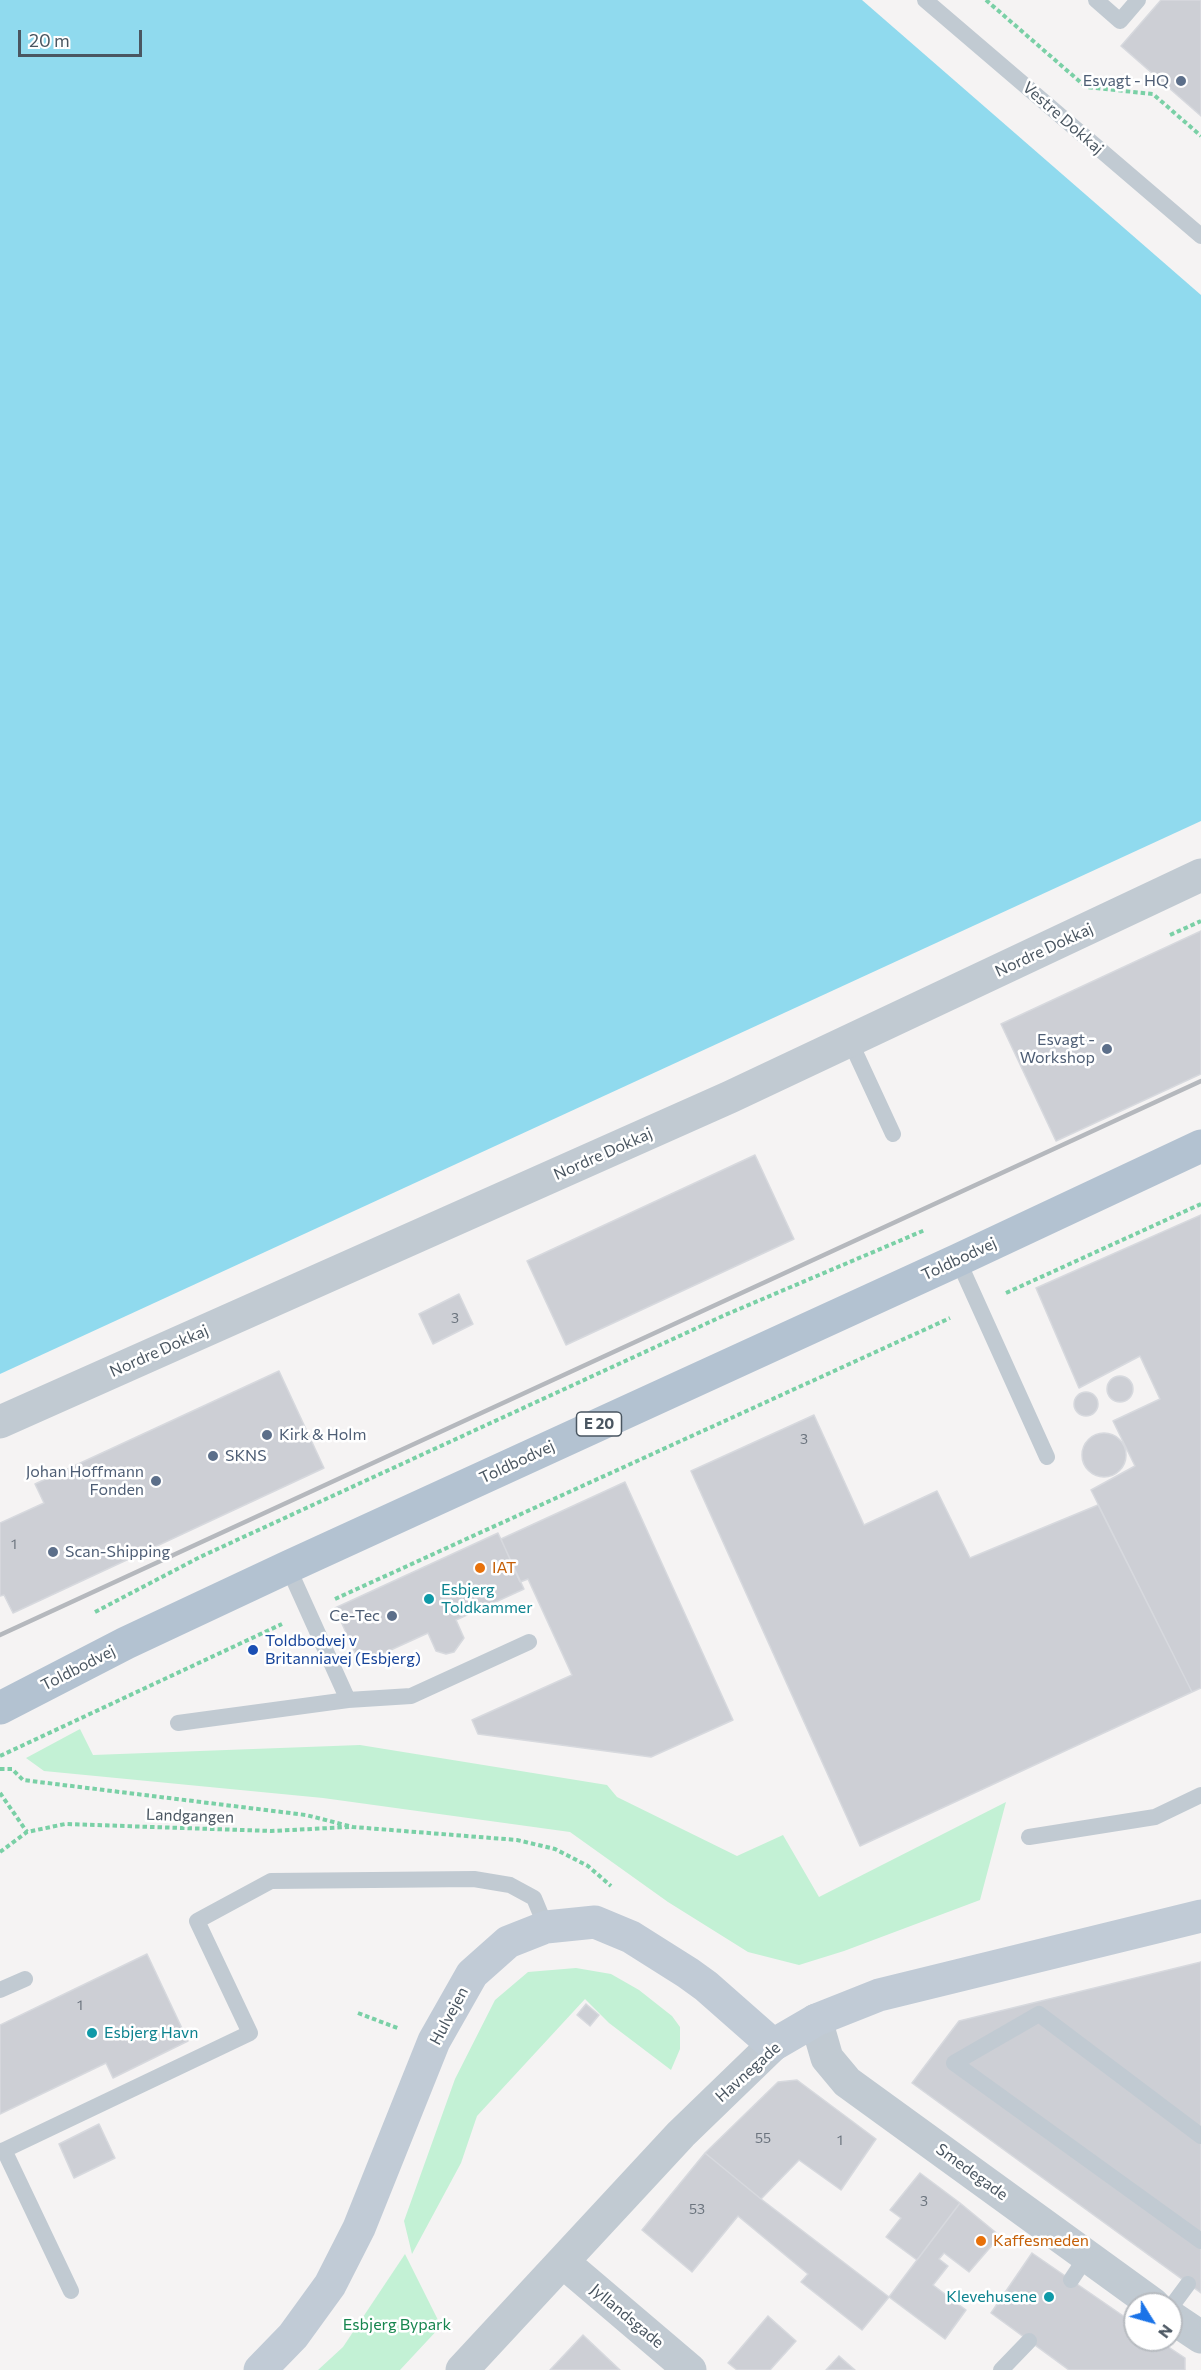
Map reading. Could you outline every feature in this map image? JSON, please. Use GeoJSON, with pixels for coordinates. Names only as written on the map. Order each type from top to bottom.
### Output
{"type":"FeatureCollection","features":[{"type":"Feature","properties":{"kind":"main road","name":"Toldbodvej"},"geometry":{"type":"LineString","coordinates":[[0,1708],[126,1643],[288,1567],[1201,1146]]}},
{"type":"Feature","properties":{"kind":"street","name":"Nordre Dokkaj"},"geometry":{"type":"LineString","coordinates":[[0,1422],[719,1102],[1201,876]]}},
{"type":"Feature","properties":{"kind":"street","name":"Havnegade"},"geometry":{"type":"LineString","coordinates":[[462,2370],[681,2134],[773,2045],[816,2020],[879,1995],[1201,1916]]}},
{"type":"Feature","properties":{"kind":"street","name":"Hulvejen"},"geometry":{"type":"LineString","coordinates":[[260,2370],[293,2336],[330,2285],[359,2228],[434,2042],[472,1974],[508,1942],[546,1927],[594,1922],[631,1937],[706,1986],[773,2045]]}},
{"type":"Feature","properties":{"kind":"street","name":"Smedegade"},"geometry":{"type":"LineString","coordinates":[[816,2020],[827,2058],[848,2082],[1079,2268],[1128,2292]]}},
{"type":"Feature","properties":{"kind":"street","name":"Jyllandsgade"},"geometry":{"type":"LineString","coordinates":[[563,2262],[690,2370]]}},
{"type":"Feature","properties":{"kind":"street"},"geometry":{"type":"LineString","coordinates":[[1183,2325],[1201,2337]]}},
{"type":"Feature","properties":{"kind":"lane","name":"Vestre Dokkaj"},"geometry":{"type":"LineString","coordinates":[[925,0],[1201,236]]}},
{"type":"Feature","properties":{"kind":"lane"},"geometry":{"type":"LineString","coordinates":[[1096,0],[1120,21],[1138,0]]}},
{"type":"Feature","properties":{"kind":"lane"},"geometry":{"type":"LineString","coordinates":[[850,1041],[893,1134]]}},
{"type":"Feature","properties":{"kind":"lane"},"geometry":{"type":"LineString","coordinates":[[958,1260],[1047,1457]]}},
{"type":"Feature","properties":{"kind":"lane"},"geometry":{"type":"LineString","coordinates":[[288,1567],[348,1700]]}},
{"type":"Feature","properties":{"kind":"lane"},"geometry":{"type":"LineString","coordinates":[[178,1723],[348,1700],[411,1696],[529,1642]]}},
{"type":"Feature","properties":{"kind":"lane"},"geometry":{"type":"LineString","coordinates":[[1029,1837],[1155,1818],[1201,1795]]}},
{"type":"Feature","properties":{"kind":"lane"},"geometry":{"type":"LineString","coordinates":[[70,2291],[2,2151],[250,2033],[197,1921],[271,1881],[474,1879],[510,1885],[534,1898],[546,1927]]}},
{"type":"Feature","properties":{"kind":"lane"},"geometry":{"type":"LineString","coordinates":[[0,1990],[25,1979]]}},
{"type":"Feature","properties":{"kind":"lane"},"geometry":{"type":"LineString","coordinates":[[1201,2136],[1039,2013],[954,2063],[1201,2241]]}},
{"type":"Feature","properties":{"kind":"lane"},"geometry":{"type":"LineString","coordinates":[[1182,2292],[1188,2284]]}},
{"type":"Feature","properties":{"kind":"lane"},"geometry":{"type":"LineString","coordinates":[[1001,2370],[1029,2341]]}},
{"type":"Feature","properties":{"kind":"path"},"geometry":{"type":"LineString","coordinates":[[986,0],[1086,87],[1152,94],[1201,136]]}},
{"type":"Feature","properties":{"kind":"path"},"geometry":{"type":"LineString","coordinates":[[0,1756],[308,1611],[1201,1204]]}},
{"type":"Feature","properties":{"kind":"path"},"geometry":{"type":"LineString","coordinates":[[95,1612],[200,1557],[725,1315],[931,1227]]}},
{"type":"Feature","properties":{"kind":"path","name":"Landgangen"},"geometry":{"type":"LineString","coordinates":[[0,1769],[12,1769],[22,1780],[306,1815],[352,1827],[271,1831],[65,1824],[27,1832],[0,1852]]}},
{"type":"Feature","properties":{"kind":"path"},"geometry":{"type":"LineString","coordinates":[[0,1793],[27,1832]]}},
{"type":"Feature","properties":{"kind":"green space"},"geometry":{"type":"Polygon","coordinates":[[[80,1729],[93,1755],[360,1745],[607,1785],[617,1797],[737,1856],[783,1835],[819,1897],[1006,1802],[980,1900],[844,1951],[799,1965],[748,1952],[668,1902],[570,1832],[323,1798],[44,1771],[26,1758],[80,1729]]]}},
{"type":"Feature","properties":{"kind":"green space"},"geometry":{"type":"Polygon","coordinates":[[[576,1968],[611,1974],[639,1990],[672,2016],[680,2027],[680,2049],[671,2070],[609,2023],[585,1999],[477,2116],[461,2163],[412,2254],[404,2221],[455,2079],[495,2000],[528,1972],[576,1968]]]}},
{"type":"Feature","properties":{"kind":"green space","name":"Esbjerg Bypark"},"geometry":{"type":"Polygon","coordinates":[[[405,2254],[441,2326],[400,2370],[318,2370],[343,2347],[405,2254]]]}},
{"type":"Feature","properties":{"kind":"water"},"geometry":{"type":"Polygon","coordinates":[[[0,0],[862,0],[1201,295],[1201,821],[0,1374],[0,0]]]}},
{"type":"Feature","properties":{"kind":"building","name":"Esvagt - HQ"},"geometry":{"type":"Polygon","coordinates":[[[1161,0],[1201,0],[1201,116],[1121,46],[1161,0]]]}},
{"type":"Feature","properties":{"kind":"building","name":"Esvagt - Workshop"},"geometry":{"type":"Polygon","coordinates":[[[1201,931],[1201,1074],[1056,1141],[1001,1024],[1201,931]]]}},
{"type":"Feature","properties":{"kind":"building"},"geometry":{"type":"Polygon","coordinates":[[[755,1155],[794,1239],[566,1345],[527,1261],[755,1155]]]}},
{"type":"Feature","properties":{"kind":"building"},"geometry":{"type":"Polygon","coordinates":[[[1201,1215],[1201,1688],[1192,1692],[1091,1490],[1135,1466],[1113,1421],[1160,1399],[1140,1356],[1079,1388],[1036,1288],[1201,1215]]]}},
{"type":"Feature","properties":{"kind":"building"},"geometry":{"type":"Polygon","coordinates":[[[459,1294],[473,1324],[433,1344],[419,1314],[459,1294]]]}},
{"type":"Feature","properties":{"kind":"building"},"geometry":{"type":"Polygon","coordinates":[[[279,1371],[324,1468],[13,1613],[4,1595],[0,1596],[0,1523],[44,1503],[35,1484],[279,1371]]]}},
{"type":"Feature","properties":{"kind":"building"},"geometry":{"type":"Polygon","coordinates":[[[1120,1376],[1129,1380],[1133,1389],[1129,1398],[1120,1402],[1111,1398],[1107,1389],[1111,1380],[1120,1376]]]}},
{"type":"Feature","properties":{"kind":"building"},"geometry":{"type":"Polygon","coordinates":[[[1081,1392],[1091,1392],[1098,1399],[1098,1409],[1091,1416],[1081,1416],[1074,1409],[1074,1399],[1081,1392]]]}},
{"type":"Feature","properties":{"kind":"building"},"geometry":{"type":"Polygon","coordinates":[[[814,1415],[864,1525],[937,1491],[970,1558],[1098,1505],[1192,1692],[860,1846],[691,1471],[814,1415]]]}},
{"type":"Feature","properties":{"kind":"building"},"geometry":{"type":"Polygon","coordinates":[[[1104,1433],[1119,1440],[1126,1455],[1119,1470],[1104,1477],[1089,1470],[1082,1455],[1089,1440],[1104,1433]]]}},
{"type":"Feature","properties":{"kind":"building"},"geometry":{"type":"Polygon","coordinates":[[[625,1482],[733,1720],[651,1757],[478,1734],[472,1720],[572,1675],[528,1579],[520,1582],[501,1539],[625,1482]]]}},
{"type":"Feature","properties":{"kind":"building","name":"Esbjerg Toldkammer"},"geometry":{"type":"Polygon","coordinates":[[[498,1533],[524,1589],[456,1620],[464,1638],[454,1652],[446,1654],[436,1651],[428,1633],[360,1664],[335,1608],[498,1533]]]}},
{"type":"Feature","properties":{"kind":"building","name":"Esbjerg Havn"},"geometry":{"type":"Polygon","coordinates":[[[147,1954],[188,2041],[113,2078],[106,2063],[0,2114],[0,2025],[147,1954]]]}},
{"type":"Feature","properties":{"kind":"building"},"geometry":{"type":"Polygon","coordinates":[[[1201,1962],[1201,2293],[912,2083],[959,2021],[1201,1962]]]}},
{"type":"Feature","properties":{"kind":"building"},"geometry":{"type":"Polygon","coordinates":[[[586,2004],[599,2015],[590,2026],[577,2015],[586,2004]]]}},
{"type":"Feature","properties":{"kind":"building"},"geometry":{"type":"Polygon","coordinates":[[[797,2080],[876,2139],[841,2190],[799,2160],[761,2199],[705,2153],[778,2082],[797,2080]]]}},
{"type":"Feature","properties":{"kind":"building"},"geometry":{"type":"Polygon","coordinates":[[[99,2124],[115,2158],[74,2178],[59,2144],[99,2124]]]}},
{"type":"Feature","properties":{"kind":"building"},"geometry":{"type":"Polygon","coordinates":[[[705,2153],[889,2297],[862,2330],[801,2282],[808,2274],[738,2216],[692,2272],[642,2230],[705,2153]]]}},
{"type":"Feature","properties":{"kind":"building"},"geometry":{"type":"Polygon","coordinates":[[[920,2173],[960,2203],[917,2260],[886,2237],[901,2218],[890,2210],[920,2173]]]}},
{"type":"Feature","properties":{"kind":"building"},"geometry":{"type":"Polygon","coordinates":[[[960,2203],[1000,2236],[969,2272],[944,2253],[939,2259],[948,2266],[933,2285],[966,2310],[945,2339],[889,2297],[960,2203]]]}},
{"type":"Feature","properties":{"kind":"building","name":"Klevehusene"},"geometry":{"type":"Polygon","coordinates":[[[1032,2253],[1123,2316],[1123,2352],[1176,2352],[1185,2358],[1185,2370],[1069,2370],[991,2313],[1032,2253]]]}},
{"type":"Feature","properties":{"kind":"building"},"geometry":{"type":"Polygon","coordinates":[[[768,2316],[796,2341],[770,2370],[737,2370],[728,2363],[768,2316]]]}},
{"type":"Feature","properties":{"kind":"building"},"geometry":{"type":"Polygon","coordinates":[[[583,2335],[620,2370],[550,2370],[583,2335]]]}},
{"type":"Feature","properties":{"kind":"building"},"geometry":{"type":"Polygon","coordinates":[[[839,2356],[855,2370],[826,2370],[839,2356]]]}},
{"type":"Feature","properties":{"kind":"railway"},"geometry":{"type":"LineString","coordinates":[[0,1635],[1201,1081]]}},
{"type":"Feature","properties":{"kind":"place","name":"Esvagt - HQ"},"geometry":{"type":"Point","coordinates":[1181,81]}},
{"type":"Feature","properties":{"kind":"place","name":"Esvagt - Workshop"},"geometry":{"type":"Point","coordinates":[1107,1049]}},
{"type":"Feature","properties":{"kind":"place","name":"Kirk & Holm"},"geometry":{"type":"Point","coordinates":[267,1435]}},
{"type":"Feature","properties":{"kind":"place","name":"SKNS"},"geometry":{"type":"Point","coordinates":[213,1456]}},
{"type":"Feature","properties":{"kind":"place","name":"Johan Hoffmann Fonden"},"geometry":{"type":"Point","coordinates":[156,1481]}},
{"type":"Feature","properties":{"kind":"place","name":"Scan-Shipping"},"geometry":{"type":"Point","coordinates":[53,1552]}},
{"type":"Feature","properties":{"kind":"place","name":"IAT"},"geometry":{"type":"Point","coordinates":[480,1568]}},
{"type":"Feature","properties":{"kind":"place","name":"Esbjerg Toldkammer"},"geometry":{"type":"Point","coordinates":[429,1599]}},
{"type":"Feature","properties":{"kind":"place","name":"Ce-Tec"},"geometry":{"type":"Point","coordinates":[392,1616]}},
{"type":"Feature","properties":{"kind":"place","name":"Toldbodvej v Britanniavej (Esbjerg)"},"geometry":{"type":"Point","coordinates":[253,1650]}},
{"type":"Feature","properties":{"kind":"place","name":"Esbjerg Havn"},"geometry":{"type":"Point","coordinates":[92,2033]}},
{"type":"Feature","properties":{"kind":"place","name":"Kaffesmeden"},"geometry":{"type":"Point","coordinates":[981,2241]}},
{"type":"Feature","properties":{"kind":"place","name":"Klevehusene"},"geometry":{"type":"Point","coordinates":[1049,2297]}}]}
